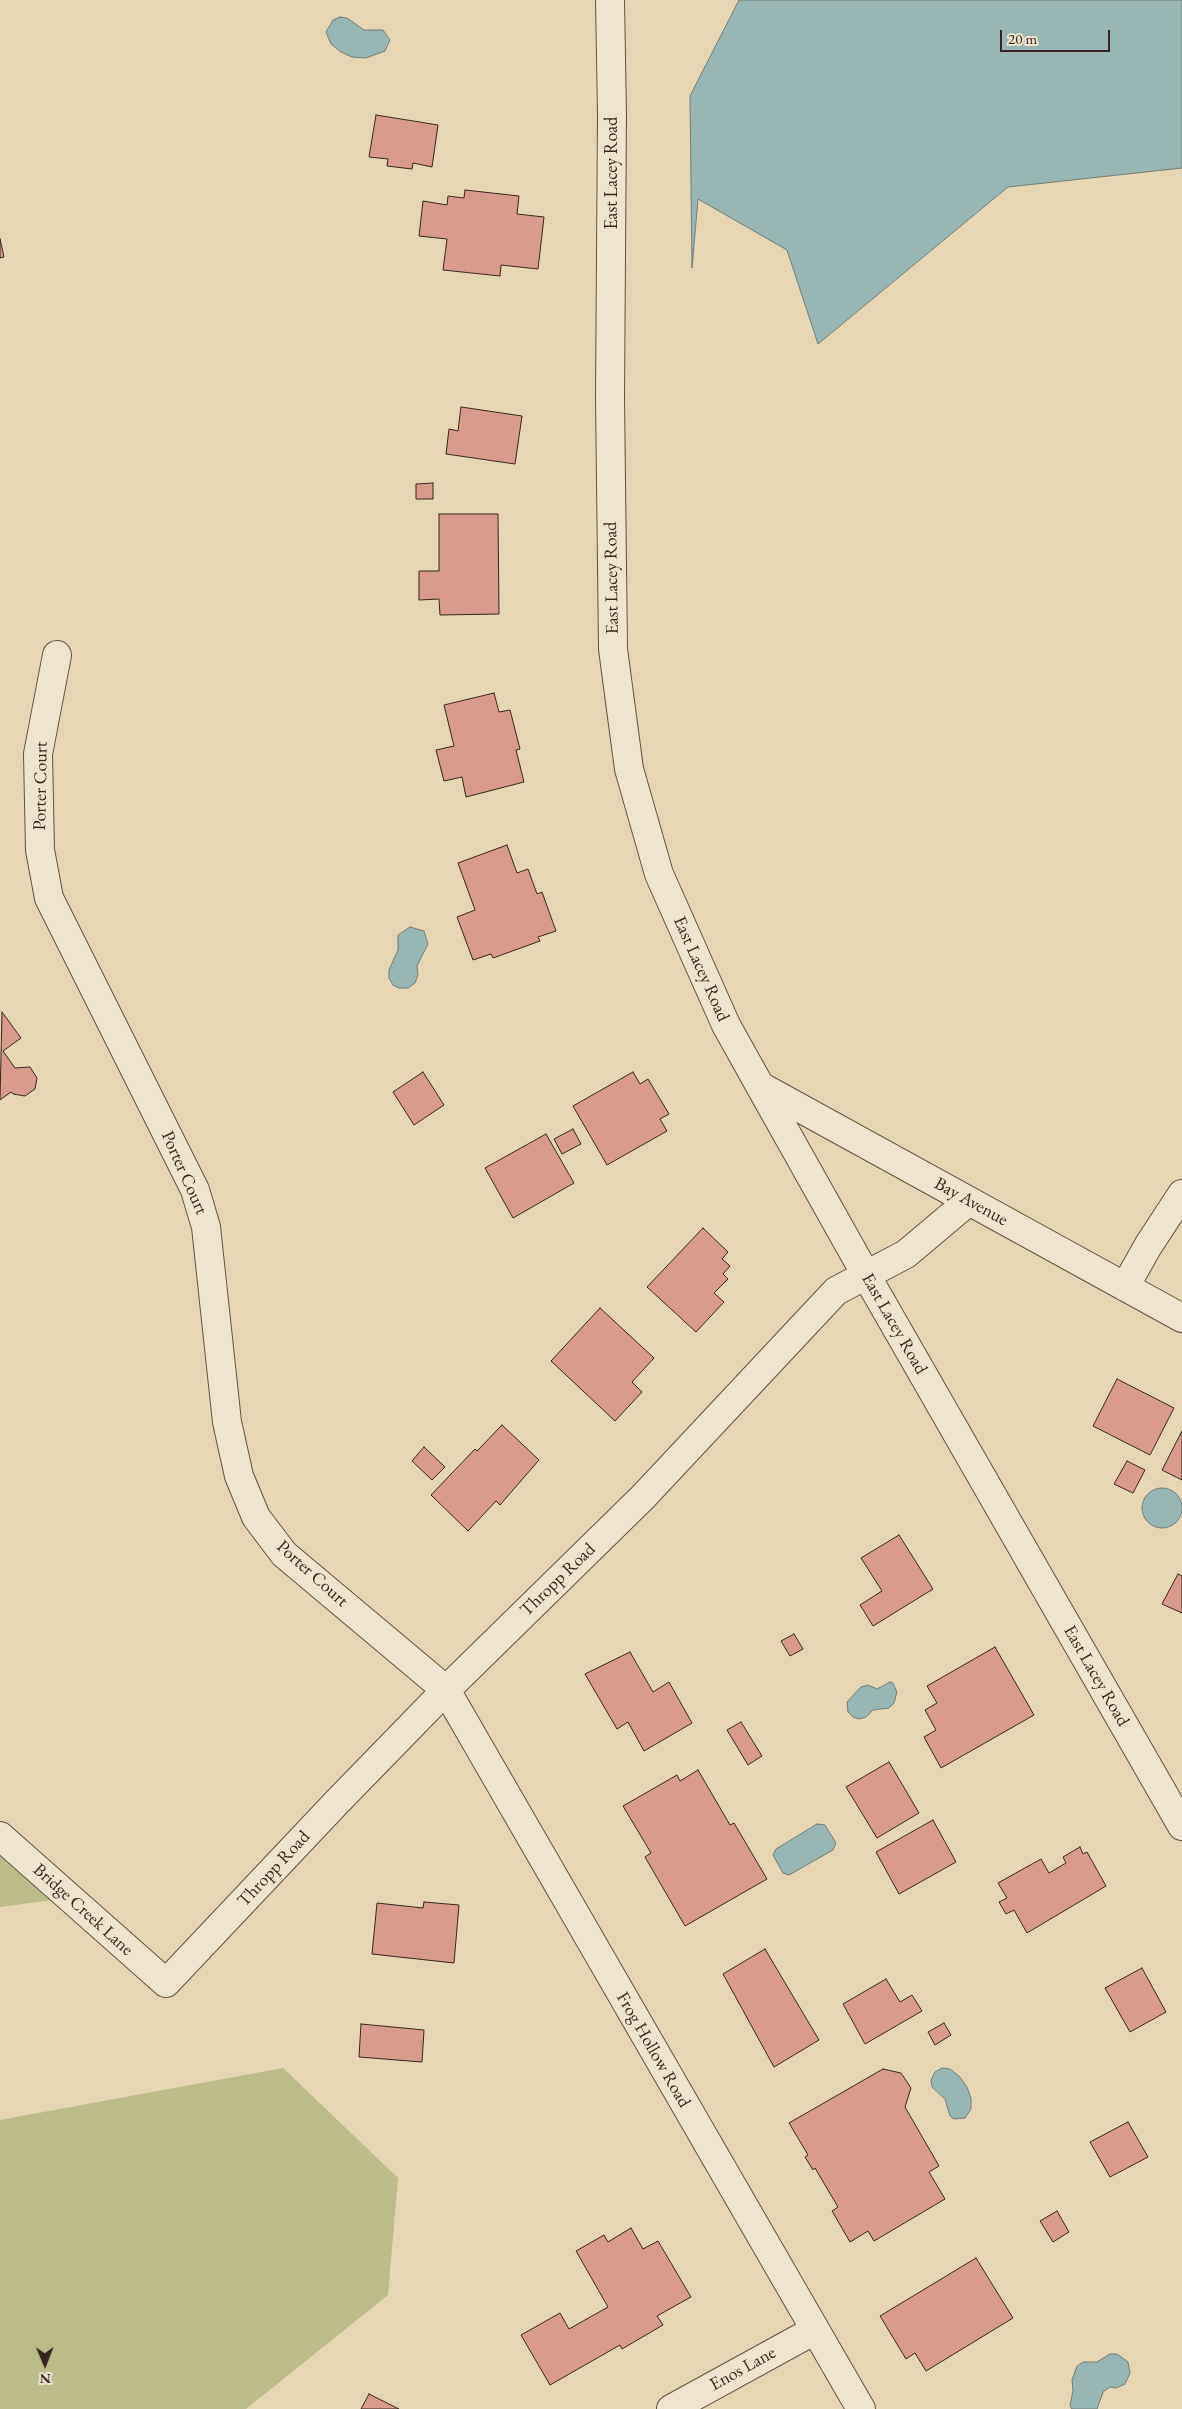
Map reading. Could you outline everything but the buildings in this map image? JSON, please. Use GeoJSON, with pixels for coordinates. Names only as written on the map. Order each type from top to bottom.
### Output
{"type":"FeatureCollection","features":[{"type":"Feature","properties":{"kind":"street","name":"East Lacey Road"},"geometry":{"type":"LineString","coordinates":[[610,0],[612,114],[610,397],[613,649],[629,770],[659,874],[726,1025],[866,1275],[1182,1826]]}},
{"type":"Feature","properties":{"kind":"street","name":"Porter Court"},"geometry":{"type":"LineString","coordinates":[[57,655],[38,754],[40,850],[49,898],[195,1190],[206,1227],[227,1422],[239,1476],[256,1517],[284,1554],[446,1690]]}},
{"type":"Feature","properties":{"kind":"street","name":"Bay Avenue"},"geometry":{"type":"LineString","coordinates":[[760,1086],[1182,1318]]}},
{"type":"Feature","properties":{"kind":"street"},"geometry":{"type":"LineString","coordinates":[[1126,1287],[1148,1246],[1182,1194]]}},
{"type":"Feature","properties":{"kind":"street","name":"Thropp Road"},"geometry":{"type":"LineString","coordinates":[[166,1984],[336,1802],[446,1690],[643,1496],[836,1291],[906,1254],[969,1201]]}},
{"type":"Feature","properties":{"kind":"street","name":"Frog Hollow Road"},"geometry":{"type":"LineString","coordinates":[[446,1690],[861,2409]]}},
{"type":"Feature","properties":{"kind":"street","name":"Bridge Creek Lane"},"geometry":{"type":"LineString","coordinates":[[0,1836],[166,1984]]}},
{"type":"Feature","properties":{"kind":"street","name":"Enos Lane"},"geometry":{"type":"LineString","coordinates":[[671,2409],[815,2330]]}},
{"type":"Feature","properties":{"kind":"green space"},"geometry":{"type":"Polygon","coordinates":[[[0,1835],[68,1898],[0,1907],[0,1835]]]}},
{"type":"Feature","properties":{"kind":"green space"},"geometry":{"type":"Polygon","coordinates":[[[283,2068],[398,2178],[388,2295],[246,2409],[0,2409],[0,2120],[283,2068]]]}},
{"type":"Feature","properties":{"kind":"water"},"geometry":{"type":"Polygon","coordinates":[[[739,0],[1182,0],[1182,168],[1008,187],[818,344],[787,250],[698,199],[692,268],[690,96],[739,0]]]}},
{"type":"Feature","properties":{"kind":"water"},"geometry":{"type":"Polygon","coordinates":[[[340,17],[347,18],[364,30],[383,30],[390,40],[385,51],[366,58],[352,57],[341,52],[331,44],[326,32],[333,20],[340,17]]]}},
{"type":"Feature","properties":{"kind":"water"},"geometry":{"type":"Polygon","coordinates":[[[410,927],[424,931],[428,944],[417,966],[418,975],[415,983],[408,988],[399,988],[393,985],[389,978],[389,970],[398,950],[398,935],[410,927]]]}},
{"type":"Feature","properties":{"kind":"water"},"geometry":{"type":"Polygon","coordinates":[[[1166,1488],[1173,1491],[1179,1497],[1182,1508],[1181,1516],[1173,1525],[1166,1528],[1158,1528],[1151,1525],[1143,1516],[1142,1504],[1145,1497],[1154,1489],[1166,1488]]]}},
{"type":"Feature","properties":{"kind":"water"},"geometry":{"type":"Polygon","coordinates":[[[890,1682],[893,1683],[897,1692],[894,1703],[889,1708],[873,1710],[866,1717],[859,1719],[853,1717],[848,1712],[847,1702],[861,1687],[868,1685],[877,1689],[890,1682]]]}},
{"type":"Feature","properties":{"kind":"water"},"geometry":{"type":"Polygon","coordinates":[[[817,1824],[825,1825],[836,1843],[833,1850],[789,1875],[783,1873],[773,1855],[776,1849],[817,1824]]]}},
{"type":"Feature","properties":{"kind":"water"},"geometry":{"type":"Polygon","coordinates":[[[942,2068],[950,2069],[960,2077],[967,2087],[971,2098],[971,2109],[965,2118],[954,2119],[950,2116],[945,2099],[932,2087],[931,2080],[935,2072],[942,2068]]]}},
{"type":"Feature","properties":{"kind":"water"},"geometry":{"type":"Polygon","coordinates":[[[1110,2354],[1117,2354],[1128,2362],[1130,2373],[1125,2384],[1116,2388],[1110,2387],[1103,2392],[1097,2409],[1072,2409],[1070,2406],[1073,2390],[1072,2380],[1077,2366],[1083,2362],[1097,2362],[1110,2354]]]}}]}
